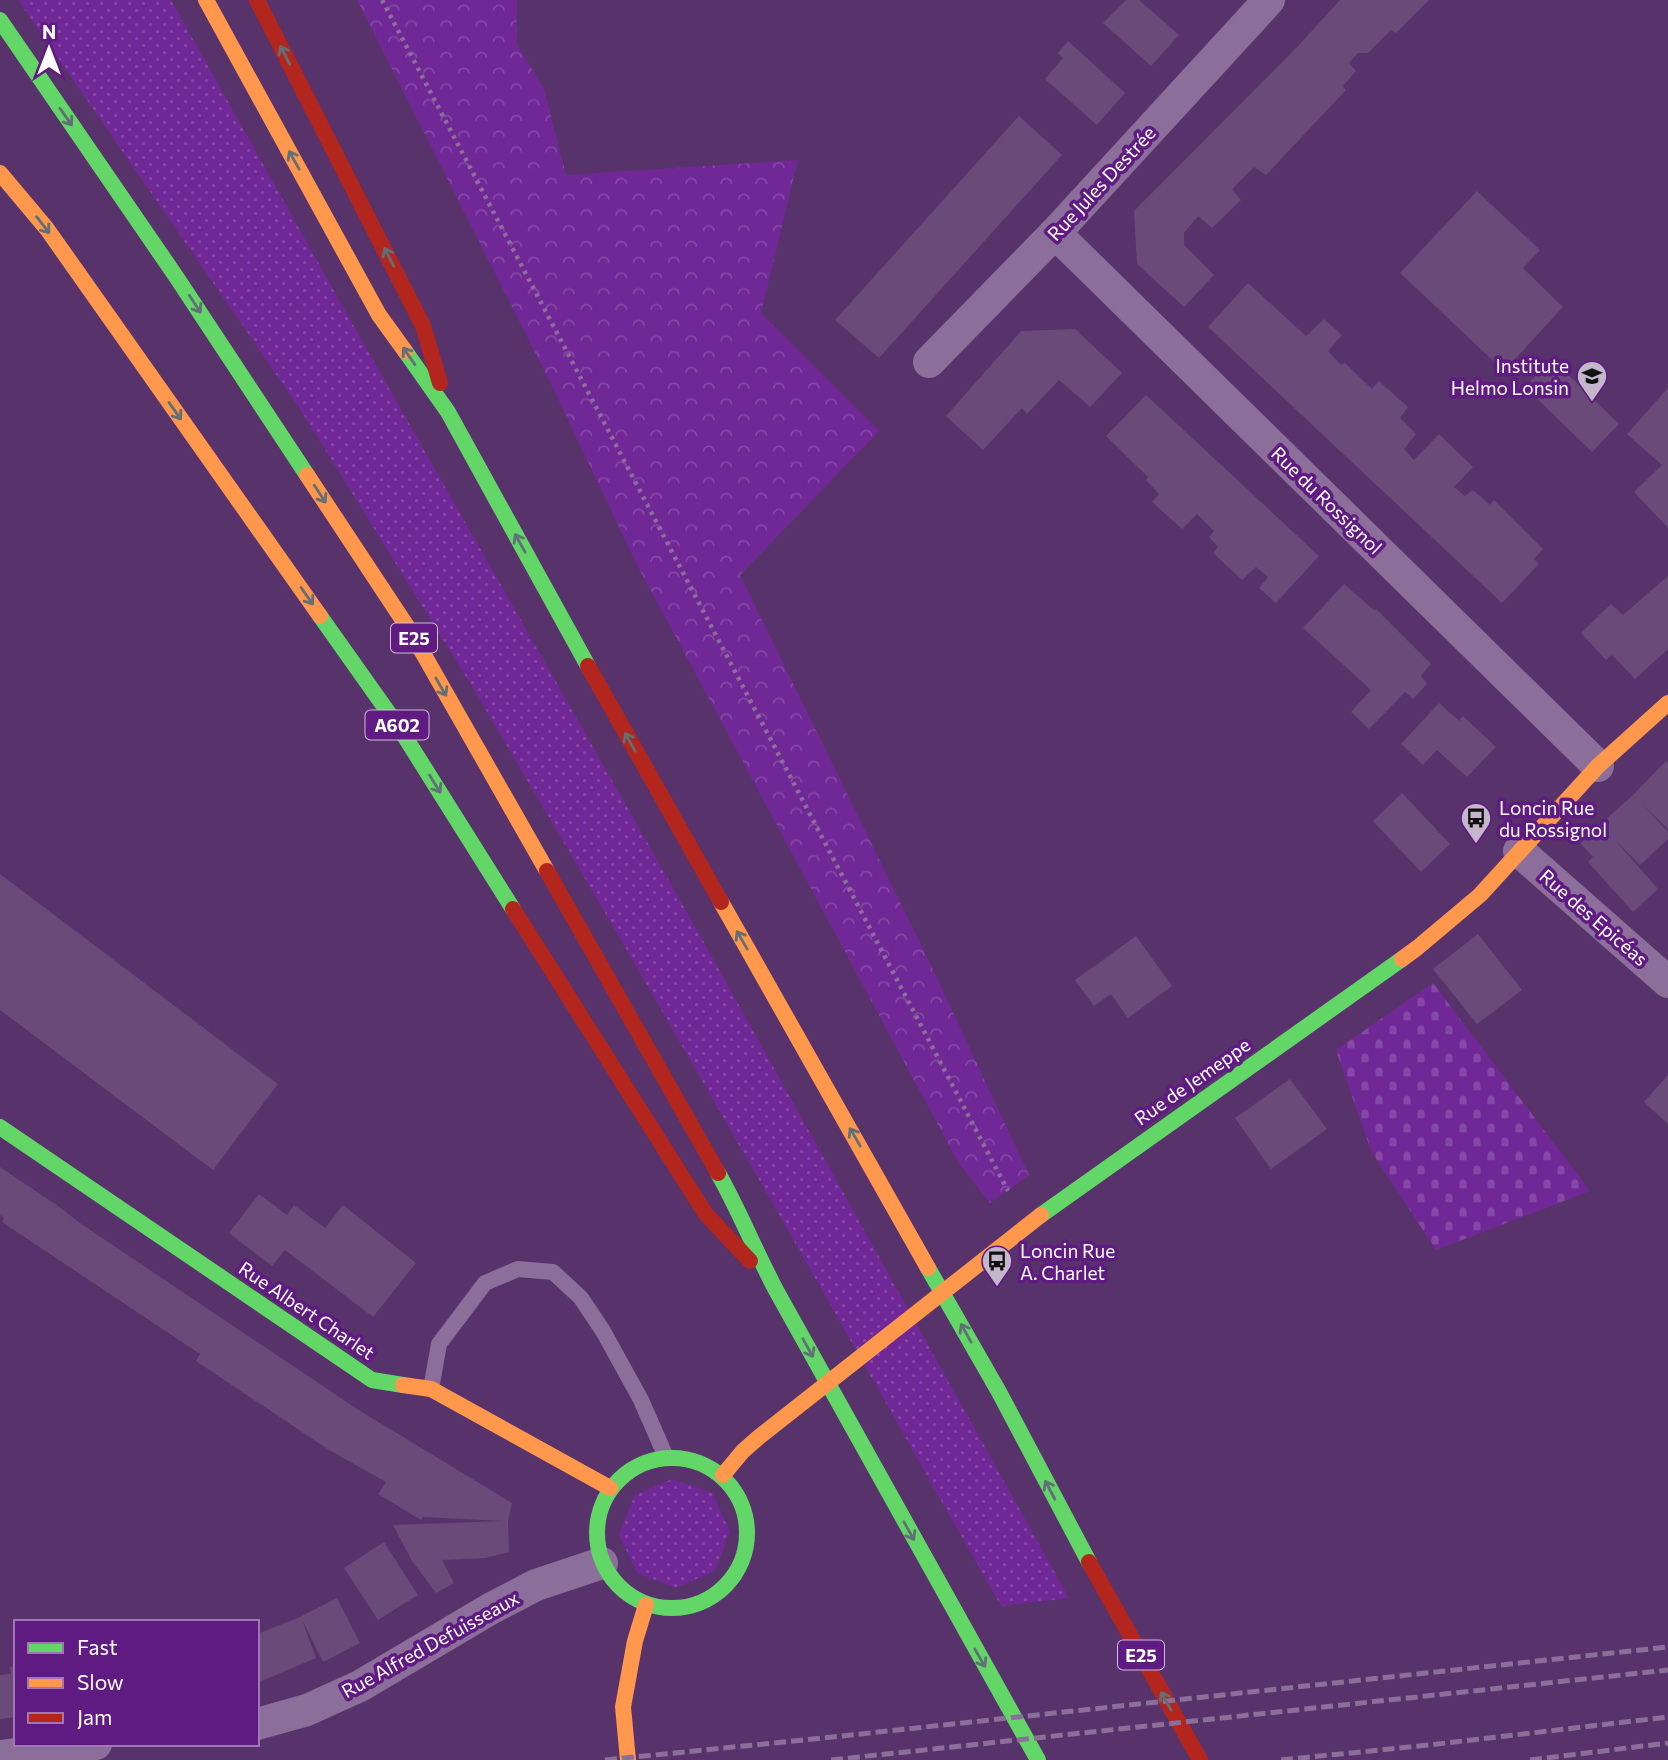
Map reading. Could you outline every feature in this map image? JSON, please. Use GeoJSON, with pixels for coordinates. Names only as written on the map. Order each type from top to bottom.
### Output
{"type":"FeatureCollection","features":[{"type":"Feature","properties":{"kind":"main road"},"geometry":{"type":"LineString","coordinates":[[206,0],[379,314],[448,412]]}},
{"type":"Feature","properties":{"kind":"main road","name":"E25"},"geometry":{"type":"LineString","coordinates":[[257,0],[424,326],[448,412],[626,736],[999,1392],[1082,1550],[1200,1760]]}},
{"type":"Feature","properties":{"kind":"main road","name":"E25"},"geometry":{"type":"LineString","coordinates":[[0,20],[177,278],[412,634],[734,1202],[775,1288],[1038,1760]]}},
{"type":"Feature","properties":{"kind":"main road","name":"A602"},"geometry":{"type":"LineString","coordinates":[[0,173],[47,229],[400,729],[705,1213],[775,1288]]}},
{"type":"Feature","properties":{"kind":"main road","name":"Rue de Jemeppe"},"geometry":{"type":"LineString","coordinates":[[723,1475],[751,1444],[1069,1193],[1417,948],[1480,895],[1598,766],[1668,703]]}},
{"type":"Feature","properties":{"kind":"main road","name":"Rue Albert Charlet"},"geometry":{"type":"LineString","coordinates":[[0,1127],[372,1380],[431,1389],[610,1488]]}},
{"type":"Feature","properties":{"kind":"main road"},"geometry":{"type":"LineString","coordinates":[[666,1457],[696,1461],[723,1475],[746,1510],[747,1553],[726,1589],[688,1608],[646,1605],[619,1589],[601,1563],[596,1524],[610,1488],[635,1466],[666,1457]]}},
{"type":"Feature","properties":{"kind":"main road"},"geometry":{"type":"LineString","coordinates":[[628,1760],[623,1707],[635,1641],[646,1605]]}},
{"type":"Feature","properties":{"kind":"street","name":"Rue Jules Destrée"},"geometry":{"type":"LineString","coordinates":[[929,362],[1055,233],[1269,0]]}},
{"type":"Feature","properties":{"kind":"street","name":"Rue du Rossignol"},"geometry":{"type":"LineString","coordinates":[[1055,233],[1598,766]]}},
{"type":"Feature","properties":{"kind":"street","name":"Rue des Epicéas"},"geometry":{"type":"LineString","coordinates":[[1519,851],[1668,982]]}},
{"type":"Feature","properties":{"kind":"street","name":"Rue Alfred Defuisseaux"},"geometry":{"type":"LineString","coordinates":[[259,1723],[307,1710],[360,1686],[524,1591],[601,1563]]}},
{"type":"Feature","properties":{"kind":"street"},"geometry":{"type":"LineString","coordinates":[[0,1756],[80,1746]]}},
{"type":"Feature","properties":{"kind":"lane"},"geometry":{"type":"LineString","coordinates":[[431,1389],[439,1345],[485,1283],[518,1269],[553,1272],[581,1298],[603,1331],[641,1400],[666,1457]]}},
{"type":"Feature","properties":{"kind":"path"},"geometry":{"type":"LineString","coordinates":[[382,0],[1027,1226]]}},
{"type":"Feature","properties":{"kind":"green space"},"geometry":{"type":"Polygon","coordinates":[[[18,0],[171,0],[697,930],[1069,1598],[1001,1606],[789,1232],[473,688],[298,406],[18,0]]]}},
{"type":"Feature","properties":{"kind":"green space"},"geometry":{"type":"Polygon","coordinates":[[[357,0],[517,0],[517,44],[544,89],[566,175],[798,160],[761,313],[879,431],[740,575],[928,959],[1029,1175],[990,1203],[958,1162],[636,563],[552,386],[357,0]]]}},
{"type":"Feature","properties":{"kind":"green space"},"geometry":{"type":"Polygon","coordinates":[[[1433,983],[1590,1191],[1436,1250],[1371,1151],[1336,1050],[1433,983]]]}},
{"type":"Feature","properties":{"kind":"green space"},"geometry":{"type":"Polygon","coordinates":[[[672,1479],[712,1493],[730,1531],[715,1571],[676,1588],[637,1573],[619,1535],[634,1496],[672,1479]]]}},
{"type":"Feature","properties":{"kind":"building"},"geometry":{"type":"Polygon","coordinates":[[[1126,0],[1139,0],[1179,35],[1151,66],[1103,23],[1126,0]]]}},
{"type":"Feature","properties":{"kind":"building"},"geometry":{"type":"Polygon","coordinates":[[[1340,0],[1429,0],[1396,33],[1391,30],[1368,53],[1358,53],[1349,63],[1356,71],[1343,86],[1346,90],[1266,175],[1254,167],[1232,189],[1241,200],[1212,228],[1198,216],[1184,233],[1184,245],[1214,275],[1184,307],[1137,264],[1134,211],[1340,0]]]}},
{"type":"Feature","properties":{"kind":"building"},"geometry":{"type":"Polygon","coordinates":[[[1068,41],[1125,93],[1097,125],[1045,79],[1063,58],[1058,53],[1068,41]]]}},
{"type":"Feature","properties":{"kind":"building"},"geometry":{"type":"Polygon","coordinates":[[[1019,116],[1062,155],[879,358],[835,320],[1019,116]]]}},
{"type":"Feature","properties":{"kind":"building"},"geometry":{"type":"Polygon","coordinates":[[[1477,191],[1540,250],[1523,268],[1563,307],[1504,371],[1400,273],[1477,191]]]}},
{"type":"Feature","properties":{"kind":"building"},"geometry":{"type":"Polygon","coordinates":[[[1248,283],[1306,336],[1324,319],[1342,335],[1328,351],[1372,389],[1379,381],[1408,407],[1400,418],[1416,434],[1404,449],[1414,460],[1439,434],[1473,467],[1454,487],[1465,496],[1473,490],[1490,505],[1494,500],[1543,549],[1534,559],[1539,564],[1502,603],[1208,327],[1248,283]]]}},
{"type":"Feature","properties":{"kind":"building"},"geometry":{"type":"Polygon","coordinates":[[[1075,329],[1122,373],[1090,407],[1059,380],[1027,414],[1022,408],[983,450],[946,416],[1021,331],[1075,329]]]}},
{"type":"Feature","properties":{"kind":"building"},"geometry":{"type":"Polygon","coordinates":[[[1552,359],[1619,424],[1592,452],[1525,387],[1552,359]]]}},
{"type":"Feature","properties":{"kind":"building"},"geometry":{"type":"Polygon","coordinates":[[[1668,388],[1668,528],[1634,492],[1662,465],[1627,434],[1668,388]]]}},
{"type":"Feature","properties":{"kind":"building"},"geometry":{"type":"Polygon","coordinates":[[[1146,395],[1319,556],[1276,603],[1259,588],[1268,577],[1256,567],[1242,580],[1213,553],[1218,547],[1209,537],[1214,531],[1197,514],[1182,529],[1152,502],[1159,494],[1146,480],[1148,477],[1106,436],[1146,395]]]}},
{"type":"Feature","properties":{"kind":"building"},"geometry":{"type":"Polygon","coordinates":[[[1668,576],[1668,649],[1635,679],[1612,655],[1606,660],[1581,633],[1611,604],[1623,615],[1668,576]]]}},
{"type":"Feature","properties":{"kind":"building"},"geometry":{"type":"Polygon","coordinates":[[[1344,584],[1375,611],[1376,609],[1431,664],[1421,676],[1427,684],[1413,699],[1405,692],[1369,729],[1351,712],[1371,690],[1303,628],[1344,584]]]}},
{"type":"Feature","properties":{"kind":"building"},"geometry":{"type":"Polygon","coordinates":[[[1439,703],[1459,721],[1463,716],[1496,747],[1467,777],[1437,750],[1423,765],[1401,744],[1439,703]]]}},
{"type":"Feature","properties":{"kind":"building"},"geometry":{"type":"Polygon","coordinates":[[[1666,761],[1668,829],[1643,805],[1668,832],[1668,839],[1640,865],[1614,839],[1658,889],[1633,912],[1588,862],[1593,857],[1580,843],[1666,761]]]}},
{"type":"Feature","properties":{"kind":"building"},"geometry":{"type":"Polygon","coordinates":[[[1402,793],[1450,844],[1421,872],[1373,821],[1402,793]]]}},
{"type":"Feature","properties":{"kind":"building"},"geometry":{"type":"Polygon","coordinates":[[[0,874],[278,1084],[213,1170],[0,1010],[0,874]]]}},
{"type":"Feature","properties":{"kind":"building"},"geometry":{"type":"Polygon","coordinates":[[[1478,934],[1522,990],[1477,1024],[1433,969],[1478,934]]]}},
{"type":"Feature","properties":{"kind":"building"},"geometry":{"type":"Polygon","coordinates":[[[1136,936],[1172,986],[1128,1018],[1111,994],[1094,1006],[1075,980],[1136,936]]]}},
{"type":"Feature","properties":{"kind":"building"},"geometry":{"type":"Polygon","coordinates":[[[1668,1075],[1668,1124],[1644,1102],[1668,1075]]]}},
{"type":"Feature","properties":{"kind":"building"},"geometry":{"type":"Polygon","coordinates":[[[1290,1079],[1327,1129],[1271,1169],[1235,1118],[1290,1079]]]}},
{"type":"Feature","properties":{"kind":"building"},"geometry":{"type":"Polygon","coordinates":[[[0,1167],[357,1409],[512,1503],[508,1521],[509,1552],[485,1558],[442,1560],[454,1583],[436,1593],[412,1561],[393,1525],[503,1521],[423,1517],[421,1520],[378,1494],[386,1482],[329,1450],[196,1361],[200,1354],[2,1222],[4,1218],[0,1215],[0,1167]]]}},
{"type":"Feature","properties":{"kind":"building"},"geometry":{"type":"Polygon","coordinates":[[[259,1194],[287,1215],[294,1205],[325,1228],[343,1205],[416,1263],[373,1317],[285,1250],[272,1266],[229,1233],[259,1194]]]}},
{"type":"Feature","properties":{"kind":"building"},"geometry":{"type":"Polygon","coordinates":[[[384,1542],[418,1595],[378,1620],[344,1568],[384,1542]]]}},
{"type":"Feature","properties":{"kind":"building"},"geometry":{"type":"Polygon","coordinates":[[[337,1598],[360,1643],[323,1662],[302,1620],[316,1658],[259,1682],[259,1633],[337,1598]]]}},
{"type":"Feature","properties":{"kind":"building"},"geometry":{"type":"Polygon","coordinates":[[[14,1666],[14,1717],[0,1719],[0,1675],[11,1674],[10,1667],[14,1666]]]}},
{"type":"Feature","properties":{"kind":"railway"},"geometry":{"type":"LineString","coordinates":[[605,1760],[1668,1647]]}},
{"type":"Feature","properties":{"kind":"railway"},"geometry":{"type":"LineString","coordinates":[[831,1760],[1668,1670]]}},
{"type":"Feature","properties":{"kind":"railway"},"geometry":{"type":"LineString","coordinates":[[1281,1760],[1668,1717]]}},
{"type":"Feature","properties":{"kind":"railway"},"geometry":{"type":"LineString","coordinates":[[1530,1760],[1668,1743]]}},
{"type":"Feature","properties":{"kind":"traffic: fast"},"geometry":{"type":"LineString","coordinates":[[0,20],[177,278],[307,475]]}},
{"type":"Feature","properties":{"kind":"traffic: fast"},"geometry":{"type":"LineString","coordinates":[[405,351],[448,412],[588,666]]}},
{"type":"Feature","properties":{"kind":"traffic: fast"},"geometry":{"type":"LineString","coordinates":[[320,616],[400,729],[513,909]]}},
{"type":"Feature","properties":{"kind":"traffic: fast"},"geometry":{"type":"LineString","coordinates":[[1041,1215],[1402,959]]}},
{"type":"Feature","properties":{"kind":"traffic: fast"},"geometry":{"type":"LineString","coordinates":[[0,1127],[372,1380],[403,1385]]}},
{"type":"Feature","properties":{"kind":"traffic: fast"},"geometry":{"type":"LineString","coordinates":[[718,1173],[777,1292],[1038,1760]]}},
{"type":"Feature","properties":{"kind":"traffic: fast"},"geometry":{"type":"LineString","coordinates":[[928,1268],[999,1392],[1089,1562]]}},
{"type":"Feature","properties":{"kind":"traffic: fast"},"geometry":{"type":"LineString","coordinates":[[672,1458],[701,1463],[725,1480],[742,1504],[747,1533],[742,1562],[725,1586],[701,1603],[672,1608],[643,1603],[619,1586],[602,1562],[597,1533],[602,1504],[619,1480],[643,1463],[672,1458]]}},
{"type":"Feature","properties":{"kind":"traffic: slow"},"geometry":{"type":"LineString","coordinates":[[206,0],[379,315],[405,351]]}},
{"type":"Feature","properties":{"kind":"traffic: slow"},"geometry":{"type":"LineString","coordinates":[[0,173],[47,229],[320,616]]}},
{"type":"Feature","properties":{"kind":"traffic: slow"},"geometry":{"type":"LineString","coordinates":[[307,475],[412,634],[547,871]]}},
{"type":"Feature","properties":{"kind":"traffic: slow"},"geometry":{"type":"LineString","coordinates":[[1402,959],[1480,895],[1598,766],[1668,703]]}},
{"type":"Feature","properties":{"kind":"traffic: slow"},"geometry":{"type":"LineString","coordinates":[[721,902],[928,1268]]}},
{"type":"Feature","properties":{"kind":"traffic: slow"},"geometry":{"type":"LineString","coordinates":[[723,1475],[759,1437],[1041,1215]]}},
{"type":"Feature","properties":{"kind":"traffic: slow"},"geometry":{"type":"LineString","coordinates":[[403,1385],[431,1389],[610,1488]]}},
{"type":"Feature","properties":{"kind":"traffic: slow"},"geometry":{"type":"LineString","coordinates":[[628,1760],[623,1707],[635,1641],[646,1605]]}},
{"type":"Feature","properties":{"kind":"traffic: jam"},"geometry":{"type":"LineString","coordinates":[[257,0],[423,326],[440,383]]}},
{"type":"Feature","properties":{"kind":"traffic: jam"},"geometry":{"type":"LineString","coordinates":[[588,666],[721,902]]}},
{"type":"Feature","properties":{"kind":"traffic: jam"},"geometry":{"type":"LineString","coordinates":[[547,871],[718,1173]]}},
{"type":"Feature","properties":{"kind":"traffic: jam"},"geometry":{"type":"LineString","coordinates":[[513,909],[705,1213],[750,1261]]}},
{"type":"Feature","properties":{"kind":"traffic: jam"},"geometry":{"type":"LineString","coordinates":[[1089,1562],[1200,1760]]}},
{"type":"Feature","properties":{"kind":"place","name":"Institute Helmo Lonsin"},"geometry":{"type":"Point","coordinates":[1592,403]}},
{"type":"Feature","properties":{"kind":"place","name":"Loncin Rue du Rossignol"},"geometry":{"type":"Point","coordinates":[1476,845]}},
{"type":"Feature","properties":{"kind":"place","name":"Loncin Rue A. Charlet"},"geometry":{"type":"Point","coordinates":[997,1288]}}]}
